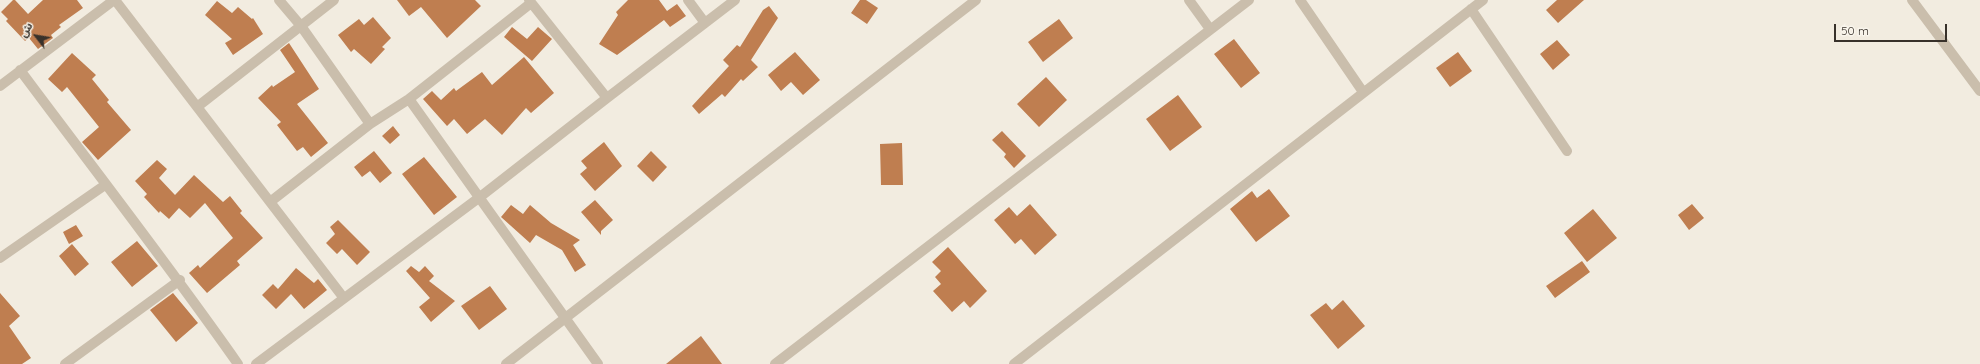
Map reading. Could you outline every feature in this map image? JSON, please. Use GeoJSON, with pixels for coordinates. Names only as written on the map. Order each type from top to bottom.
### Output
{"type":"FeatureCollection","features":[{"type":"Feature","properties":{"kind":"street"},"geometry":{"type":"LineString","coordinates":[[0,86],[114,0],[343,297]]}},
{"type":"Feature","properties":{"kind":"street"},"geometry":{"type":"LineString","coordinates":[[279,0],[301,26],[370,124]]}},
{"type":"Feature","properties":{"kind":"street"},"geometry":{"type":"LineString","coordinates":[[197,107],[334,0]]}},
{"type":"Feature","properties":{"kind":"street"},"geometry":{"type":"LineString","coordinates":[[688,0],[705,23]]}},
{"type":"Feature","properties":{"kind":"street"},"geometry":{"type":"LineString","coordinates":[[256,364],[343,297],[480,197],[606,98],[735,0]]}},
{"type":"Feature","properties":{"kind":"street"},"geometry":{"type":"LineString","coordinates":[[506,364],[976,0]]}},
{"type":"Feature","properties":{"kind":"street"},"geometry":{"type":"LineString","coordinates":[[1189,0],[1210,29]]}},
{"type":"Feature","properties":{"kind":"street"},"geometry":{"type":"LineString","coordinates":[[775,364],[1249,0]]}},
{"type":"Feature","properties":{"kind":"street"},"geometry":{"type":"LineString","coordinates":[[1300,0],[1363,92]]}},
{"type":"Feature","properties":{"kind":"street"},"geometry":{"type":"LineString","coordinates":[[1014,364],[1483,0]]}},
{"type":"Feature","properties":{"kind":"street"},"geometry":{"type":"LineString","coordinates":[[1912,0],[1980,91]]}},
{"type":"Feature","properties":{"kind":"street"},"geometry":{"type":"LineString","coordinates":[[270,202],[370,124],[409,99],[530,1],[606,98]]}},
{"type":"Feature","properties":{"kind":"street"},"geometry":{"type":"LineString","coordinates":[[1471,9],[1566,151]]}},
{"type":"Feature","properties":{"kind":"street"},"geometry":{"type":"LineString","coordinates":[[20,70],[105,184],[180,280],[238,364]]}},
{"type":"Feature","properties":{"kind":"street"},"geometry":{"type":"LineString","coordinates":[[409,99],[598,364]]}},
{"type":"Feature","properties":{"kind":"street"},"geometry":{"type":"LineString","coordinates":[[0,258],[105,184]]}},
{"type":"Feature","properties":{"kind":"street"},"geometry":{"type":"LineString","coordinates":[[64,364],[180,280]]}},
{"type":"Feature","properties":{"kind":"building"},"geometry":{"type":"Polygon","coordinates":[[[13,0],[15,0],[28,14],[43,0],[77,0],[83,8],[59,25],[61,27],[51,35],[53,38],[38,49],[29,38],[25,41],[6,21],[8,19],[1,12],[13,0]]]}},
{"type":"Feature","properties":{"kind":"building"},"geometry":{"type":"Polygon","coordinates":[[[397,0],[475,0],[481,6],[447,38],[421,7],[409,16],[397,0]]]}},
{"type":"Feature","properties":{"kind":"building"},"geometry":{"type":"Polygon","coordinates":[[[628,0],[659,0],[667,11],[677,4],[686,16],[670,27],[664,20],[617,55],[599,44],[618,15],[616,12],[628,0]]]}},
{"type":"Feature","properties":{"kind":"building"},"geometry":{"type":"Polygon","coordinates":[[[860,0],[866,0],[878,8],[867,24],[851,13],[860,0]]]}},
{"type":"Feature","properties":{"kind":"building"},"geometry":{"type":"Polygon","coordinates":[[[1557,0],[1584,0],[1558,23],[1546,10],[1557,0]]]}},
{"type":"Feature","properties":{"kind":"building"},"geometry":{"type":"Polygon","coordinates":[[[217,1],[232,13],[238,7],[252,19],[253,18],[263,34],[233,55],[225,43],[232,39],[205,15],[217,1]]]}},
{"type":"Feature","properties":{"kind":"building"},"geometry":{"type":"Polygon","coordinates":[[[769,6],[778,18],[751,60],[758,67],[743,81],[741,79],[725,97],[722,94],[699,114],[692,106],[729,66],[723,60],[737,45],[740,47],[763,10],[769,6]]]}},
{"type":"Feature","properties":{"kind":"building"},"geometry":{"type":"Polygon","coordinates":[[[373,17],[391,38],[382,47],[385,49],[371,64],[354,49],[351,52],[338,35],[359,19],[364,25],[373,17]]]}},
{"type":"Feature","properties":{"kind":"building"},"geometry":{"type":"Polygon","coordinates":[[[1059,19],[1073,38],[1043,62],[1028,42],[1059,19]]]}},
{"type":"Feature","properties":{"kind":"building"},"geometry":{"type":"Polygon","coordinates":[[[512,27],[527,39],[538,27],[552,39],[532,61],[504,37],[512,27]]]}},
{"type":"Feature","properties":{"kind":"building"},"geometry":{"type":"Polygon","coordinates":[[[1234,39],[1260,73],[1241,88],[1214,54],[1234,39]]]}},
{"type":"Feature","properties":{"kind":"building"},"geometry":{"type":"Polygon","coordinates":[[[1557,40],[1570,55],[1553,70],[1540,54],[1557,40]]]}},
{"type":"Feature","properties":{"kind":"building"},"geometry":{"type":"Polygon","coordinates":[[[289,43],[319,89],[297,104],[328,143],[311,157],[303,147],[297,151],[277,125],[281,122],[258,98],[272,85],[273,87],[295,72],[280,50],[289,43]]]}},
{"type":"Feature","properties":{"kind":"building"},"geometry":{"type":"Polygon","coordinates":[[[795,52],[820,80],[803,95],[791,82],[781,91],[768,75],[795,52]]]}},
{"type":"Feature","properties":{"kind":"building"},"geometry":{"type":"Polygon","coordinates":[[[1458,52],[1472,71],[1450,87],[1436,68],[1458,52]]]}},
{"type":"Feature","properties":{"kind":"building"},"geometry":{"type":"Polygon","coordinates":[[[72,53],[96,75],[92,79],[109,100],[107,102],[131,130],[98,160],[82,142],[99,127],[67,87],[62,92],[48,79],[72,53]]]}},
{"type":"Feature","properties":{"kind":"building"},"geometry":{"type":"Polygon","coordinates":[[[524,57],[554,93],[531,113],[526,108],[502,135],[485,119],[467,134],[454,119],[447,126],[423,99],[432,91],[441,100],[454,88],[456,91],[482,72],[492,85],[524,57]]]}},
{"type":"Feature","properties":{"kind":"building"},"geometry":{"type":"Polygon","coordinates":[[[1046,77],[1067,100],[1039,127],[1017,104],[1046,77]]]}},
{"type":"Feature","properties":{"kind":"building"},"geometry":{"type":"Polygon","coordinates":[[[1178,95],[1202,127],[1170,151],[1146,119],[1178,95]]]}},
{"type":"Feature","properties":{"kind":"building"},"geometry":{"type":"Polygon","coordinates":[[[393,126],[400,135],[390,144],[382,136],[393,126]]]}},
{"type":"Feature","properties":{"kind":"building"},"geometry":{"type":"Polygon","coordinates":[[[1002,131],[1026,156],[1014,168],[1004,157],[1006,154],[992,140],[1002,131]]]}},
{"type":"Feature","properties":{"kind":"building"},"geometry":{"type":"Polygon","coordinates":[[[604,142],[622,166],[595,191],[580,174],[587,168],[581,161],[604,142]]]}},
{"type":"Feature","properties":{"kind":"building"},"geometry":{"type":"Polygon","coordinates":[[[902,143],[903,185],[881,185],[880,144],[902,143]]]}},
{"type":"Feature","properties":{"kind":"building"},"geometry":{"type":"Polygon","coordinates":[[[374,151],[392,173],[380,183],[370,171],[362,177],[354,167],[374,151]]]}},
{"type":"Feature","properties":{"kind":"building"},"geometry":{"type":"Polygon","coordinates":[[[651,151],[667,167],[653,182],[637,166],[651,151]]]}},
{"type":"Feature","properties":{"kind":"building"},"geometry":{"type":"Polygon","coordinates":[[[424,157],[457,197],[434,215],[402,174],[424,157]]]}},
{"type":"Feature","properties":{"kind":"building"},"geometry":{"type":"Polygon","coordinates":[[[157,160],[167,169],[159,178],[175,195],[194,175],[223,202],[230,196],[242,211],[240,213],[263,238],[237,261],[240,265],[207,293],[189,273],[198,265],[200,268],[233,238],[205,203],[190,218],[179,208],[169,219],[160,211],[159,213],[144,197],[147,194],[135,181],[157,160]]]}},
{"type":"Feature","properties":{"kind":"building"},"geometry":{"type":"Polygon","coordinates":[[[1269,189],[1290,216],[1256,242],[1230,209],[1252,191],[1257,198],[1269,189]]]}},
{"type":"Feature","properties":{"kind":"building"},"geometry":{"type":"Polygon","coordinates":[[[595,200],[613,220],[601,231],[601,235],[581,212],[595,200]]]}},
{"type":"Feature","properties":{"kind":"building"},"geometry":{"type":"Polygon","coordinates":[[[1030,204],[1057,235],[1035,255],[1021,239],[1015,244],[994,220],[1009,207],[1017,216],[1030,204]]]}},
{"type":"Feature","properties":{"kind":"building"},"geometry":{"type":"Polygon","coordinates":[[[1692,204],[1704,218],[1689,230],[1678,215],[1692,204]]]}},
{"type":"Feature","properties":{"kind":"building"},"geometry":{"type":"Polygon","coordinates":[[[511,205],[523,214],[530,205],[551,223],[580,240],[573,245],[586,265],[575,272],[562,250],[536,235],[530,243],[501,217],[511,205]]]}},
{"type":"Feature","properties":{"kind":"building"},"geometry":{"type":"Polygon","coordinates":[[[1593,209],[1617,238],[1587,262],[1564,233],[1593,209]]]}},
{"type":"Feature","properties":{"kind":"building"},"geometry":{"type":"Polygon","coordinates":[[[338,220],[370,252],[357,265],[342,249],[337,254],[326,243],[335,234],[330,227],[338,220]]]}},
{"type":"Feature","properties":{"kind":"building"},"geometry":{"type":"Polygon","coordinates":[[[76,225],[83,236],[69,244],[63,232],[76,225]]]}},
{"type":"Feature","properties":{"kind":"building"},"geometry":{"type":"Polygon","coordinates":[[[137,241],[158,266],[132,287],[111,262],[137,241]]]}},
{"type":"Feature","properties":{"kind":"building"},"geometry":{"type":"Polygon","coordinates":[[[72,244],[89,264],[75,276],[59,256],[72,244]]]}},
{"type":"Feature","properties":{"kind":"building"},"geometry":{"type":"Polygon","coordinates":[[[948,247],[987,291],[970,308],[964,301],[952,312],[933,291],[941,284],[935,277],[941,271],[932,262],[948,247]]]}},
{"type":"Feature","properties":{"kind":"building"},"geometry":{"type":"Polygon","coordinates":[[[1582,261],[1590,272],[1555,298],[1546,286],[1582,261]]]}},
{"type":"Feature","properties":{"kind":"building"},"geometry":{"type":"Polygon","coordinates":[[[411,266],[419,272],[425,266],[434,276],[429,281],[455,301],[431,322],[419,307],[430,298],[406,271],[411,266]]]}},
{"type":"Feature","properties":{"kind":"building"},"geometry":{"type":"Polygon","coordinates":[[[296,268],[314,283],[318,279],[327,290],[304,309],[291,294],[276,309],[262,295],[273,284],[278,289],[296,268]]]}},
{"type":"Feature","properties":{"kind":"building"},"geometry":{"type":"Polygon","coordinates":[[[490,286],[507,309],[479,330],[461,306],[490,286]]]}},
{"type":"Feature","properties":{"kind":"building"},"geometry":{"type":"Polygon","coordinates":[[[0,293],[20,316],[9,326],[31,358],[22,364],[0,364],[0,293]]]}},
{"type":"Feature","properties":{"kind":"building"},"geometry":{"type":"Polygon","coordinates":[[[173,293],[198,323],[176,342],[150,310],[173,293]]]}},
{"type":"Feature","properties":{"kind":"building"},"geometry":{"type":"Polygon","coordinates":[[[1343,300],[1365,326],[1338,349],[1310,315],[1326,303],[1332,310],[1343,300]]]}},
{"type":"Feature","properties":{"kind":"building"},"geometry":{"type":"Polygon","coordinates":[[[701,336],[722,364],[666,364],[701,336]]]}}]}
